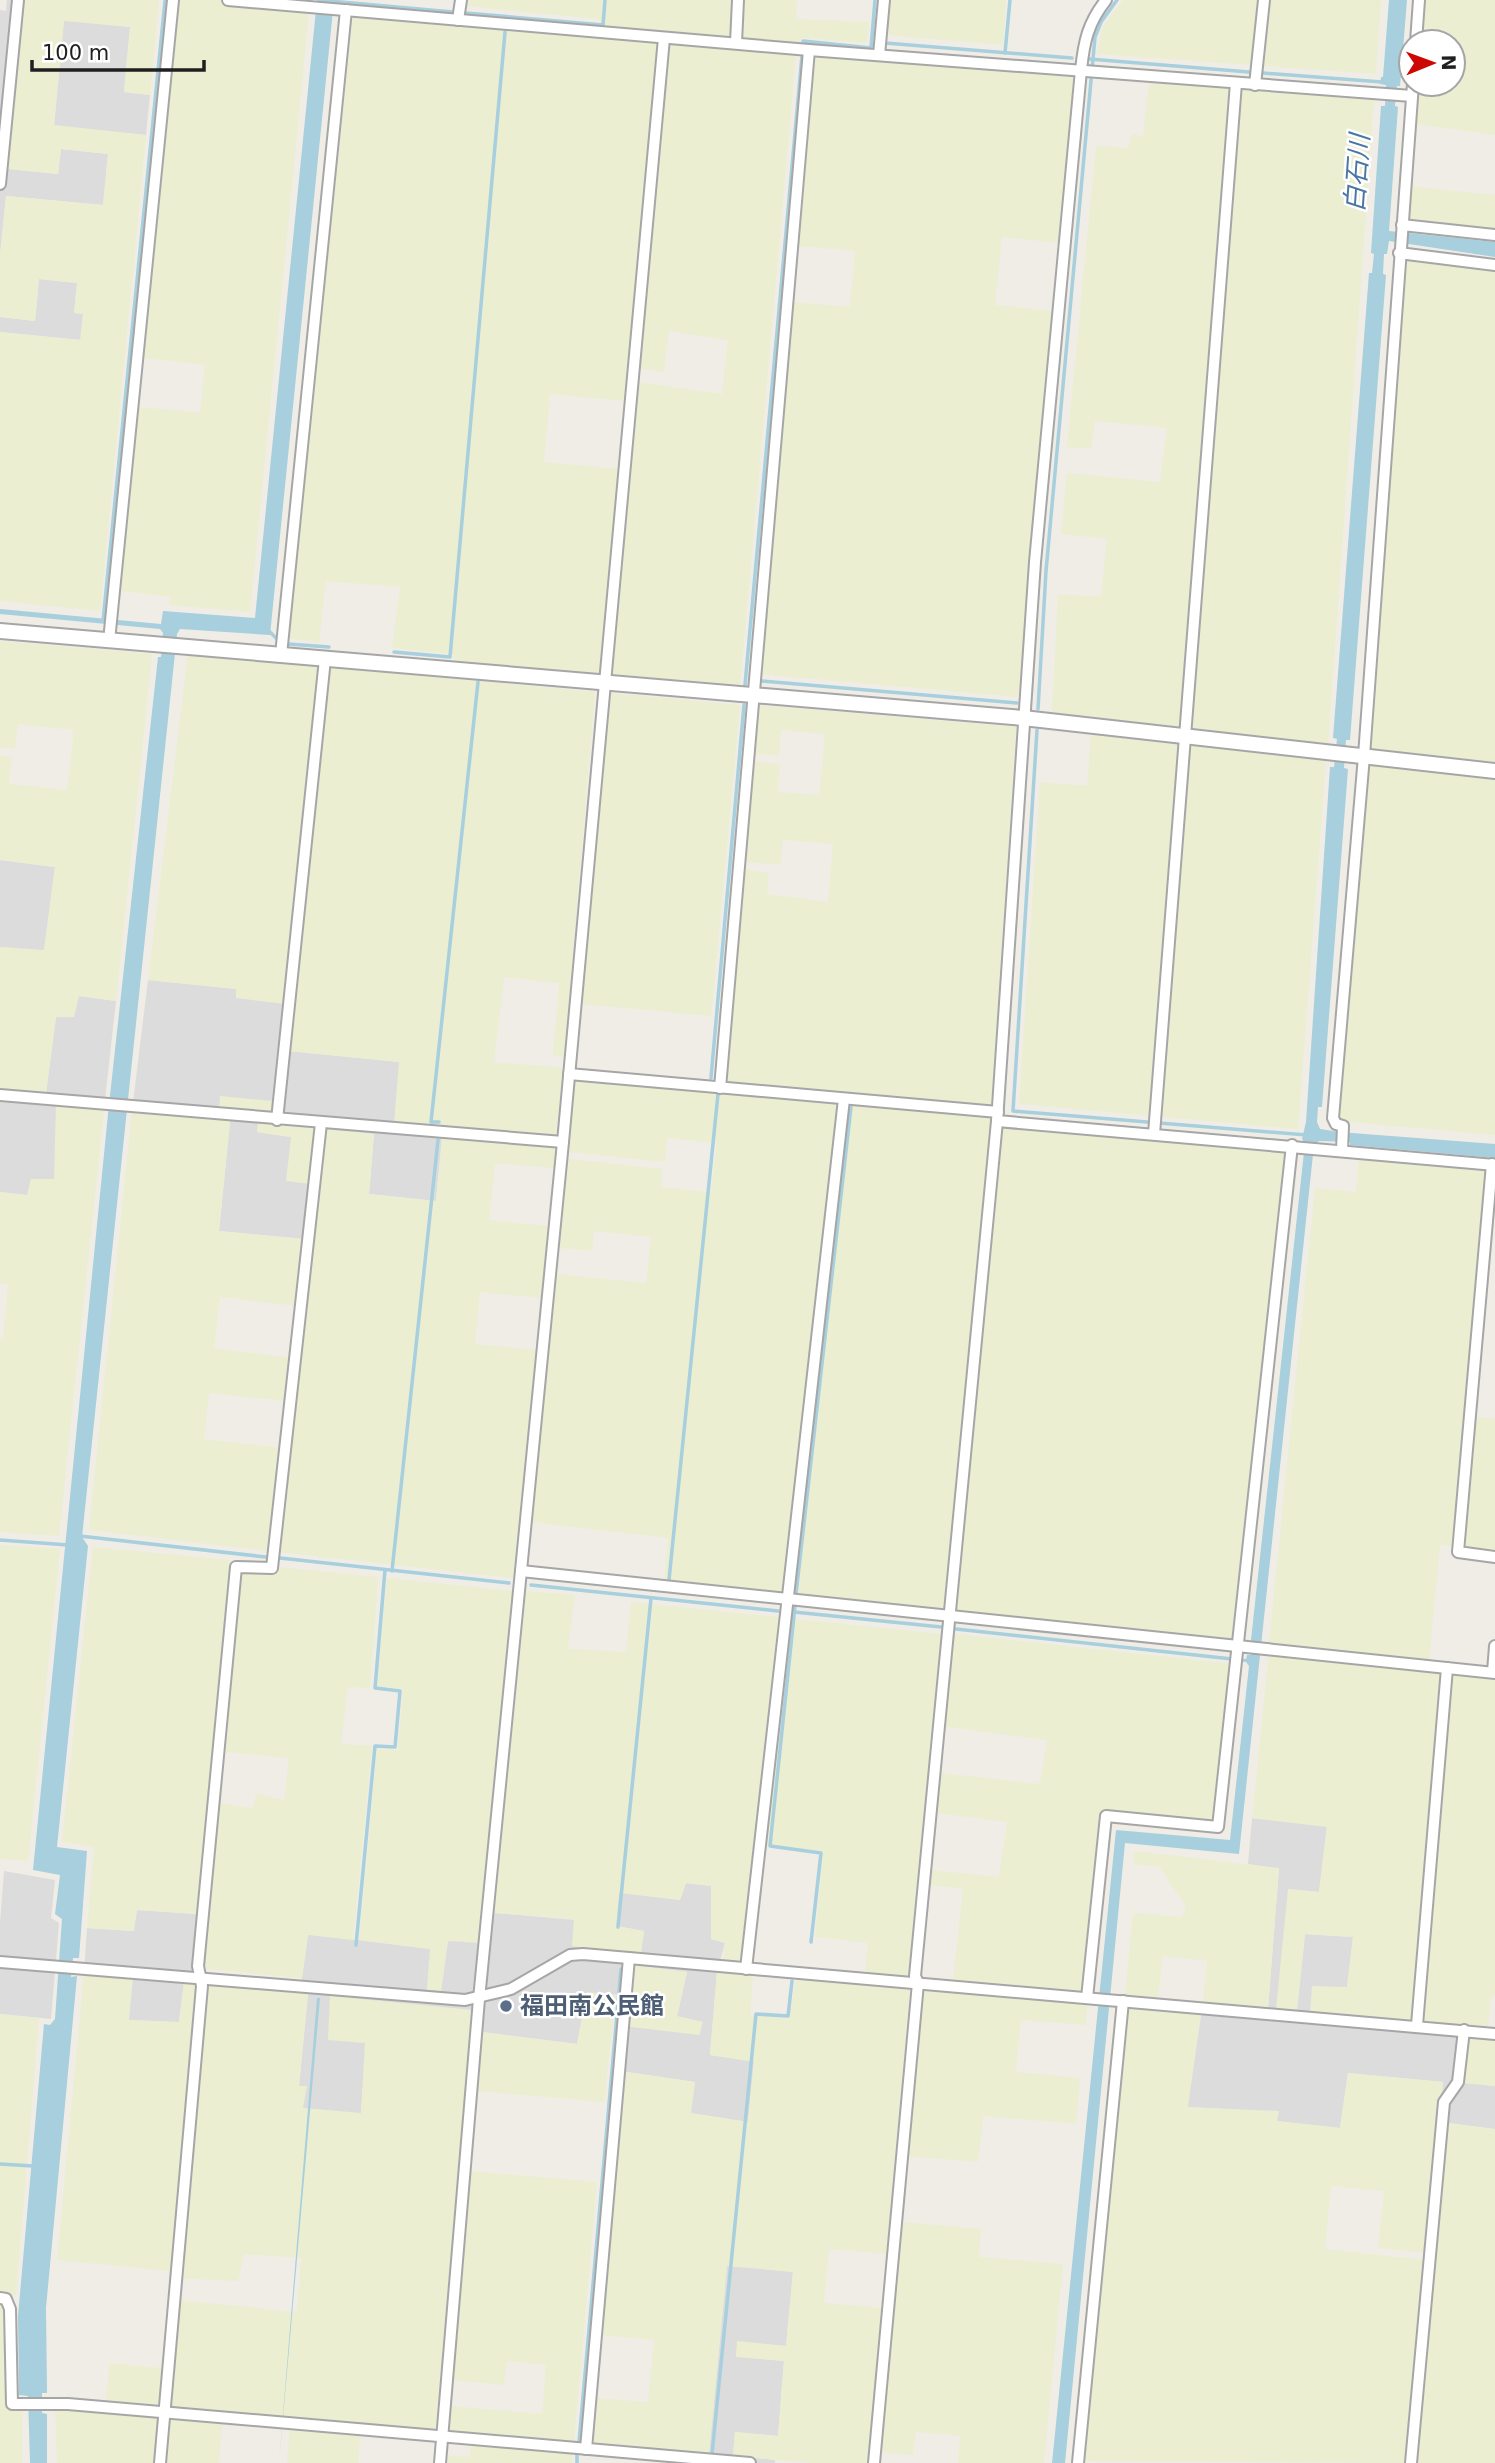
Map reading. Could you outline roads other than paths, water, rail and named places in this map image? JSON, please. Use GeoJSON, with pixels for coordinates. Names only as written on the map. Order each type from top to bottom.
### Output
{"type":"FeatureCollection","features":[{"type":"Feature","properties":{"kind":"street"},"geometry":{"type":"LineString","coordinates":[[0,184],[18,0]]}},
{"type":"Feature","properties":{"kind":"street"},"geometry":{"type":"LineString","coordinates":[[110,628],[173,0]]}},
{"type":"Feature","properties":{"kind":"street"},"geometry":{"type":"LineString","coordinates":[[228,0],[809,50],[1397,95]]}},
{"type":"Feature","properties":{"kind":"street"},"geometry":{"type":"LineString","coordinates":[[458,20],[461,0]]}},
{"type":"Feature","properties":{"kind":"street"},"geometry":{"type":"LineString","coordinates":[[736,43],[738,0]]}},
{"type":"Feature","properties":{"kind":"street"},"geometry":{"type":"LineString","coordinates":[[879,55],[884,0]]}},
{"type":"Feature","properties":{"kind":"street"},"geometry":{"type":"LineString","coordinates":[[874,2463],[918,1983],[915,1976],[998,1117],[1023,718],[1089,71],[1084,36],[1091,19],[1106,0]]}},
{"type":"Feature","properties":{"kind":"street"},"geometry":{"type":"LineString","coordinates":[[1255,85],[1264,0]]}},
{"type":"Feature","properties":{"kind":"street"},"geometry":{"type":"LineString","coordinates":[[1417,28],[1419,0]]}},
{"type":"Feature","properties":{"kind":"street"},"geometry":{"type":"LineString","coordinates":[[281,655],[342,10]]}},
{"type":"Feature","properties":{"kind":"street"},"geometry":{"type":"LineString","coordinates":[[440,2463],[479,1999],[563,1142],[664,38]]}},
{"type":"Feature","properties":{"kind":"street"},"geometry":{"type":"LineString","coordinates":[[720,1088],[809,50]]}},
{"type":"Feature","properties":{"kind":"street"},"geometry":{"type":"LineString","coordinates":[[1155,1127],[1236,83]]}},
{"type":"Feature","properties":{"kind":"street"},"geometry":{"type":"LineString","coordinates":[[1342,1150],[1343,1126],[1336,1124],[1333,1118],[1357,755],[1412,98]]}},
{"type":"Feature","properties":{"kind":"street"},"geometry":{"type":"LineString","coordinates":[[1402,227],[1495,235]]}},
{"type":"Feature","properties":{"kind":"street"},"geometry":{"type":"LineString","coordinates":[[1400,249],[1495,265]]}},
{"type":"Feature","properties":{"kind":"street"},"geometry":{"type":"LineString","coordinates":[[0,631],[110,628],[161,645],[1023,718],[1495,771]]}},
{"type":"Feature","properties":{"kind":"street"},"geometry":{"type":"LineString","coordinates":[[276,1120],[325,659]]}},
{"type":"Feature","properties":{"kind":"street"},"geometry":{"type":"LineString","coordinates":[[569,1074],[844,1099],[998,1117],[1155,1127],[1295,1146],[1494,1164],[1458,1552],[1495,1557]]}},
{"type":"Feature","properties":{"kind":"street"},"geometry":{"type":"LineString","coordinates":[[0,1095],[563,1142]]}},
{"type":"Feature","properties":{"kind":"street"},"geometry":{"type":"LineString","coordinates":[[746,1969],[844,1099]]}},
{"type":"Feature","properties":{"kind":"street"},"geometry":{"type":"LineString","coordinates":[[160,2463],[236,1567],[272,1568],[321,1123]]}},
{"type":"Feature","properties":{"kind":"street"},"geometry":{"type":"LineString","coordinates":[[1093,1998],[1106,1816],[1218,1827],[1240,1653],[1295,1146]]}},
{"type":"Feature","properties":{"kind":"street"},"geometry":{"type":"LineString","coordinates":[[521,1571],[950,1616],[1240,1653],[1266,1648],[1494,1672],[1495,1646]]}},
{"type":"Feature","properties":{"kind":"street"},"geometry":{"type":"LineString","coordinates":[[1416,2025],[1447,1668]]}},
{"type":"Feature","properties":{"kind":"street"},"geometry":{"type":"LineString","coordinates":[[0,1962],[200,1976],[434,1999],[479,1999],[511,1989],[570,1955],[1416,2025],[1495,2034]]}},
{"type":"Feature","properties":{"kind":"street"},"geometry":{"type":"LineString","coordinates":[[586,2449],[629,1958]]}},
{"type":"Feature","properties":{"kind":"street"},"geometry":{"type":"LineString","coordinates":[[1078,2463],[1117,2000]]}},
{"type":"Feature","properties":{"kind":"street"},"geometry":{"type":"LineString","coordinates":[[1411,2463],[1444,2102],[1458,2082],[1464,2030]]}},
{"type":"Feature","properties":{"kind":"street"},"geometry":{"type":"LineString","coordinates":[[0,2298],[6,2299],[10,2309],[12,2404],[164,2412],[750,2463]]}},
{"type":"Feature","properties":{"kind":"water"},"geometry":{"type":"Polygon","coordinates":[[[317,0],[334,0],[270,635],[180,629],[177,634],[82,1537],[88,1546],[57,1847],[87,1851],[79,1958],[73,1958],[71,1977],[77,1976],[46,2308],[47,2393],[42,2393],[42,2413],[47,2414],[47,2463],[30,2463],[28,2396],[19,2395],[18,2316],[44,2024],[50,2025],[55,2019],[62,1919],[55,1914],[60,1875],[33,1870],[108,1114],[158,657],[161,657],[163,633],[160,629],[0,614],[0,609],[161,624],[163,611],[255,618],[317,0]]]}},
{"type":"Feature","properties":{"kind":"water"},"geometry":{"type":"Polygon","coordinates":[[[1389,0],[1407,0],[1405,28],[1397,28],[1395,106],[1398,107],[1389,231],[1495,242],[1495,257],[1389,241],[1387,254],[1384,254],[1383,274],[1386,275],[1350,740],[1346,740],[1344,768],[1348,769],[1322,1107],[1318,1107],[1317,1122],[1320,1129],[1339,1132],[1495,1144],[1495,1158],[1350,1145],[1350,1142],[1319,1141],[1314,1145],[1239,1854],[1125,1843],[1065,2463],[1052,2463],[1116,1830],[1230,1840],[1249,1666],[1246,1662],[1227,1660],[1228,1657],[1246,1659],[1247,1655],[1251,1655],[1254,1643],[1251,1640],[1305,1143],[1302,1139],[1306,1122],[1330,767],[1334,767],[1337,739],[1333,738],[1369,273],[1372,273],[1374,254],[1371,253],[1381,106],[1385,106],[1386,85],[1380,84],[1383,77],[1389,0]]]}},
{"type":"Feature","properties":{"kind":"water"},"geometry":{"type":"Polygon","coordinates":[[[317,1998],[320,1998],[279,2463],[317,1998]]]}},
{"type":"Feature","properties":{"kind":"waterway"},"geometry":{"type":"LineString","coordinates":[[466,13],[603,25],[605,0]]}},
{"type":"Feature","properties":{"kind":"waterway"},"geometry":{"type":"LineString","coordinates":[[803,41],[871,48],[875,0]]}},
{"type":"Feature","properties":{"kind":"waterway"},"geometry":{"type":"LineString","coordinates":[[1005,53],[1010,0]]}},
{"type":"Feature","properties":{"kind":"waterway"},"geometry":{"type":"LineString","coordinates":[[1038,709],[1046,571],[1095,37],[1101,22],[1117,0]]}},
{"type":"Feature","properties":{"kind":"waterway"},"geometry":{"type":"LineString","coordinates":[[103,621],[165,1]]}},
{"type":"Feature","properties":{"kind":"waterway"},"geometry":{"type":"LineString","coordinates":[[330,1],[453,12]]}},
{"type":"Feature","properties":{"kind":"waterway"},"geometry":{"type":"LineString","coordinates":[[394,652],[450,657],[505,32]]}},
{"type":"Feature","properties":{"kind":"waterway"},"geometry":{"type":"LineString","coordinates":[[885,43],[1072,58]]}},
{"type":"Feature","properties":{"kind":"waterway"},"geometry":{"type":"LineString","coordinates":[[745,685],[802,56]]}},
{"type":"Feature","properties":{"kind":"waterway"},"geometry":{"type":"LineString","coordinates":[[1089,59],[1249,72]]}},
{"type":"Feature","properties":{"kind":"waterway"},"geometry":{"type":"LineString","coordinates":[[1263,73],[1382,82]]}},
{"type":"Feature","properties":{"kind":"waterway"},"geometry":{"type":"LineString","coordinates":[[268,630],[276,638]]}},
{"type":"Feature","properties":{"kind":"waterway"},"geometry":{"type":"LineString","coordinates":[[288,644],[329,647]]}},
{"type":"Feature","properties":{"kind":"waterway"},"geometry":{"type":"LineString","coordinates":[[762,681],[1017,703]]}},
{"type":"Feature","properties":{"kind":"waterway"},"geometry":{"type":"LineString","coordinates":[[439,1122],[431,1122],[478,682]]}},
{"type":"Feature","properties":{"kind":"waterway"},"geometry":{"type":"LineString","coordinates":[[711,1078],[744,705]]}},
{"type":"Feature","properties":{"kind":"waterway"},"geometry":{"type":"LineString","coordinates":[[1037,730],[1013,1111],[1307,1135]]}},
{"type":"Feature","properties":{"kind":"waterway"},"geometry":{"type":"LineString","coordinates":[[669,1580],[718,1094]]}},
{"type":"Feature","properties":{"kind":"waterway"},"geometry":{"type":"LineString","coordinates":[[796,1594],[851,1107]]}},
{"type":"Feature","properties":{"kind":"waterway"},"geometry":{"type":"LineString","coordinates":[[392,1571],[438,1140]]}},
{"type":"Feature","properties":{"kind":"waterway"},"geometry":{"type":"LineString","coordinates":[[80,1536],[266,1557]]}},
{"type":"Feature","properties":{"kind":"waterway"},"geometry":{"type":"LineString","coordinates":[[0,1540],[68,1545]]}},
{"type":"Feature","properties":{"kind":"waterway"},"geometry":{"type":"LineString","coordinates":[[280,1558],[509,1583]]}},
{"type":"Feature","properties":{"kind":"waterway"},"geometry":{"type":"LineString","coordinates":[[356,1945],[375,1746],[395,1747],[400,1691],[375,1688],[385,1570]]}},
{"type":"Feature","properties":{"kind":"waterway"},"geometry":{"type":"LineString","coordinates":[[531,1585],[778,1611]]}},
{"type":"Feature","properties":{"kind":"waterway"},"geometry":{"type":"LineString","coordinates":[[618,1927],[651,1598]]}},
{"type":"Feature","properties":{"kind":"waterway"},"geometry":{"type":"LineString","coordinates":[[795,1606],[770,1846],[821,1853],[811,1942]]}},
{"type":"Feature","properties":{"kind":"waterway"},"geometry":{"type":"LineString","coordinates":[[794,1612],[941,1627]]}},
{"type":"Feature","properties":{"kind":"waterway"},"geometry":{"type":"LineString","coordinates":[[956,1629],[1232,1659]]}},
{"type":"Feature","properties":{"kind":"waterway"},"geometry":{"type":"LineString","coordinates":[[579,2442],[621,1969]]}},
{"type":"Feature","properties":{"kind":"waterway"},"geometry":{"type":"LineString","coordinates":[[712,2454],[756,2014],[788,2016],[792,1981]]}},
{"type":"Feature","properties":{"kind":"waterway"},"geometry":{"type":"LineString","coordinates":[[0,2164],[33,2166]]}},
{"type":"Feature","properties":{"kind":"waterway"},"geometry":{"type":"LineString","coordinates":[[577,2454],[577,2463]]}},
{"type":"Feature","properties":{"kind":"place","name":"福田南公民館"},"geometry":{"type":"Point","coordinates":[506,2006]}},
{"type":"Feature","properties":{"kind":"water label","name":"白石川"},"geometry":{"type":"Point","coordinates":[1357,173]}}]}
